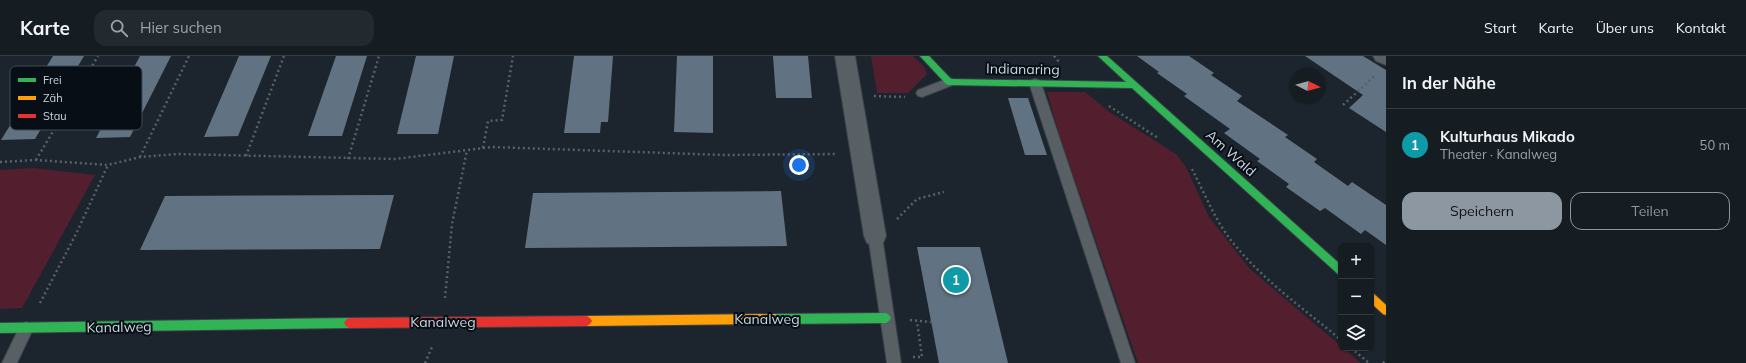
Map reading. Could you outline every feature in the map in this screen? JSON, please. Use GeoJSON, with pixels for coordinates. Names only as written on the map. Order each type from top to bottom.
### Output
{"type":"FeatureCollection","features":[{"type":"Feature","properties":{"kind":"street"},"geometry":{"type":"LineString","coordinates":[[845,56],[875,233]]}},
{"type":"Feature","properties":{"kind":"street"},"geometry":{"type":"LineString","coordinates":[[924,56],[949,82]]}},
{"type":"Feature","properties":{"kind":"street","name":"Am Wald"},"geometry":{"type":"LineString","coordinates":[[1102,56],[1338,268]]}},
{"type":"Feature","properties":{"kind":"street","name":"Indianaring"},"geometry":{"type":"LineString","coordinates":[[949,82],[1134,85]]}},
{"type":"Feature","properties":{"kind":"street"},"geometry":{"type":"LineString","coordinates":[[1374,301],[1386,311]]}},
{"type":"Feature","properties":{"kind":"street","name":"Kanalweg"},"geometry":{"type":"LineString","coordinates":[[0,328],[26,329],[443,322],[886,318]]}},
{"type":"Feature","properties":{"kind":"lane"},"geometry":{"type":"LineString","coordinates":[[922,93],[949,82]]}},
{"type":"Feature","properties":{"kind":"lane"},"geometry":{"type":"LineString","coordinates":[[1035,83],[1128,363]]}},
{"type":"Feature","properties":{"kind":"lane"},"geometry":{"type":"LineString","coordinates":[[875,233],[893,360]]}},
{"type":"Feature","properties":{"kind":"lane"},"geometry":{"type":"LineString","coordinates":[[9,363],[26,329]]}},
{"type":"Feature","properties":{"kind":"path"},"geometry":{"type":"LineString","coordinates":[[92,66],[98,56]]}},
{"type":"Feature","properties":{"kind":"path"},"geometry":{"type":"LineString","coordinates":[[140,157],[189,56]]}},
{"type":"Feature","properties":{"kind":"path"},"geometry":{"type":"LineString","coordinates":[[246,156],[284,56]]}},
{"type":"Feature","properties":{"kind":"path"},"geometry":{"type":"LineString","coordinates":[[348,158],[379,56]]}},
{"type":"Feature","properties":{"kind":"path"},"geometry":{"type":"LineString","coordinates":[[483,148],[488,121],[502,120],[513,56]]}},
{"type":"Feature","properties":{"kind":"path"},"geometry":{"type":"LineString","coordinates":[[1054,56],[1083,84],[1122,115],[1160,139]]}},
{"type":"Feature","properties":{"kind":"path"},"geometry":{"type":"LineString","coordinates":[[1343,105],[1383,61]]}},
{"type":"Feature","properties":{"kind":"path"},"geometry":{"type":"LineString","coordinates":[[852,96],[906,96],[922,93]]}},
{"type":"Feature","properties":{"kind":"path"},"geometry":{"type":"LineString","coordinates":[[36,160],[54,130]]}},
{"type":"Feature","properties":{"kind":"path"},"geometry":{"type":"LineString","coordinates":[[0,162],[36,160],[108,165],[140,157],[178,154],[395,159],[483,148],[724,155],[861,154]]}},
{"type":"Feature","properties":{"kind":"path"},"geometry":{"type":"LineString","coordinates":[[443,322],[452,224],[467,150]]}},
{"type":"Feature","properties":{"kind":"path"},"geometry":{"type":"LineString","coordinates":[[26,329],[76,234],[108,165]]}},
{"type":"Feature","properties":{"kind":"path"},"geometry":{"type":"LineString","coordinates":[[1192,168],[1212,210],[1230,238],[1250,261],[1338,337]]}},
{"type":"Feature","properties":{"kind":"path"},"geometry":{"type":"LineString","coordinates":[[875,233],[892,226],[910,202],[923,196],[944,192]]}},
{"type":"Feature","properties":{"kind":"path"},"geometry":{"type":"LineString","coordinates":[[911,320],[931,322]]}},
{"type":"Feature","properties":{"kind":"path"},"geometry":{"type":"LineString","coordinates":[[893,360],[922,357],[917,321]]}},
{"type":"Feature","properties":{"kind":"path"},"geometry":{"type":"LineString","coordinates":[[1355,351],[1369,363]]}},
{"type":"Feature","properties":{"kind":"path"},"geometry":{"type":"LineString","coordinates":[[1383,363],[1386,360]]}},
{"type":"Feature","properties":{"kind":"shaded area"},"geometry":{"type":"Polygon","coordinates":[[[871,56],[913,56],[925,68],[927,74],[908,93],[877,93],[871,56]]]}},
{"type":"Feature","properties":{"kind":"shaded area"},"geometry":{"type":"Polygon","coordinates":[[[1047,92],[1085,92],[1111,113],[1176,154],[1186,167],[1209,217],[1250,269],[1338,344],[1338,351],[1347,351],[1361,363],[1138,363],[1060,137],[1047,92]]]}},
{"type":"Feature","properties":{"kind":"shaded area"},"geometry":{"type":"Polygon","coordinates":[[[34,168],[95,175],[22,308],[0,309],[0,170],[34,168]]]}},
{"type":"Feature","properties":{"kind":"building"},"geometry":{"type":"Polygon","coordinates":[[[53,56],[84,56],[78,66],[47,66],[53,56]]]}},
{"type":"Feature","properties":{"kind":"building"},"geometry":{"type":"Polygon","coordinates":[[[140,56],[171,56],[142,113],[142,66],[135,66],[140,56]]]}},
{"type":"Feature","properties":{"kind":"building"},"geometry":{"type":"Polygon","coordinates":[[[239,56],[271,56],[238,136],[204,137],[239,56]]]}},
{"type":"Feature","properties":{"kind":"building"},"geometry":{"type":"Polygon","coordinates":[[[336,56],[367,56],[342,136],[308,136],[336,56]]]}},
{"type":"Feature","properties":{"kind":"building"},"geometry":{"type":"Polygon","coordinates":[[[416,56],[454,56],[438,134],[397,134],[416,56]]]}},
{"type":"Feature","properties":{"kind":"building"},"geometry":{"type":"Polygon","coordinates":[[[574,56],[613,56],[608,122],[601,122],[600,133],[564,133],[574,56]]]}},
{"type":"Feature","properties":{"kind":"building"},"geometry":{"type":"Polygon","coordinates":[[[677,56],[713,56],[713,133],[674,132],[677,56]]]}},
{"type":"Feature","properties":{"kind":"building"},"geometry":{"type":"Polygon","coordinates":[[[773,56],[808,56],[812,98],[776,98],[773,56]]]}},
{"type":"Feature","properties":{"kind":"building"},"geometry":{"type":"Polygon","coordinates":[[[1137,56],[1189,56],[1214,73],[1211,75],[1242,96],[1237,101],[1288,135],[1285,137],[1317,159],[1314,162],[1348,186],[1352,182],[1386,205],[1386,245],[1365,230],[1361,234],[1325,208],[1320,211],[1286,187],[1289,184],[1257,161],[1260,159],[1224,133],[1230,129],[1184,96],[1187,94],[1157,73],[1159,72],[1137,56]]]}},
{"type":"Feature","properties":{"kind":"building"},"geometry":{"type":"Polygon","coordinates":[[[1305,56],[1363,56],[1386,70],[1386,132],[1349,108],[1363,95],[1326,70],[1326,68],[1323,68],[1305,56]]]}},
{"type":"Feature","properties":{"kind":"building"},"geometry":{"type":"Polygon","coordinates":[[[1008,98],[1028,98],[1047,155],[1025,155],[1008,98]]]}},
{"type":"Feature","properties":{"kind":"building"},"geometry":{"type":"Polygon","coordinates":[[[10,125],[10,130],[40,130],[35,139],[1,140],[10,125]]]}},
{"type":"Feature","properties":{"kind":"building"},"geometry":{"type":"Polygon","coordinates":[[[100,130],[134,130],[130,137],[96,138],[100,130]]]}},
{"type":"Feature","properties":{"kind":"building"},"geometry":{"type":"Polygon","coordinates":[[[781,191],[787,246],[525,248],[533,193],[781,191]]]}},
{"type":"Feature","properties":{"kind":"building"},"geometry":{"type":"Polygon","coordinates":[[[394,195],[380,249],[140,250],[165,196],[394,195]]]}},
{"type":"Feature","properties":{"kind":"building"},"geometry":{"type":"Polygon","coordinates":[[[917,247],[980,247],[1008,363],[939,363],[917,247]]]}},
{"type":"Feature","properties":{"kind":"traffic: fast"},"geometry":{"type":"LineString","coordinates":[[924,56],[949,82],[1134,85]]}},
{"type":"Feature","properties":{"kind":"traffic: fast"},"geometry":{"type":"LineString","coordinates":[[1102,56],[1338,268]]}},
{"type":"Feature","properties":{"kind":"traffic: fast"},"geometry":{"type":"LineString","coordinates":[[775,319],[886,318]]}},
{"type":"Feature","properties":{"kind":"traffic: fast"},"geometry":{"type":"LineString","coordinates":[[0,328],[349,323]]}},
{"type":"Feature","properties":{"kind":"traffic: slow"},"geometry":{"type":"LineString","coordinates":[[1374,300],[1386,311]]}},
{"type":"Feature","properties":{"kind":"traffic: slow"},"geometry":{"type":"LineString","coordinates":[[587,321],[775,319]]}},
{"type":"Feature","properties":{"kind":"traffic: jam"},"geometry":{"type":"LineString","coordinates":[[349,323],[587,321]]}},
{"type":"Feature","properties":{"kind":"place","name":"Kulturhaus Mikado"},"geometry":{"type":"Point","coordinates":[956,280]}}]}
